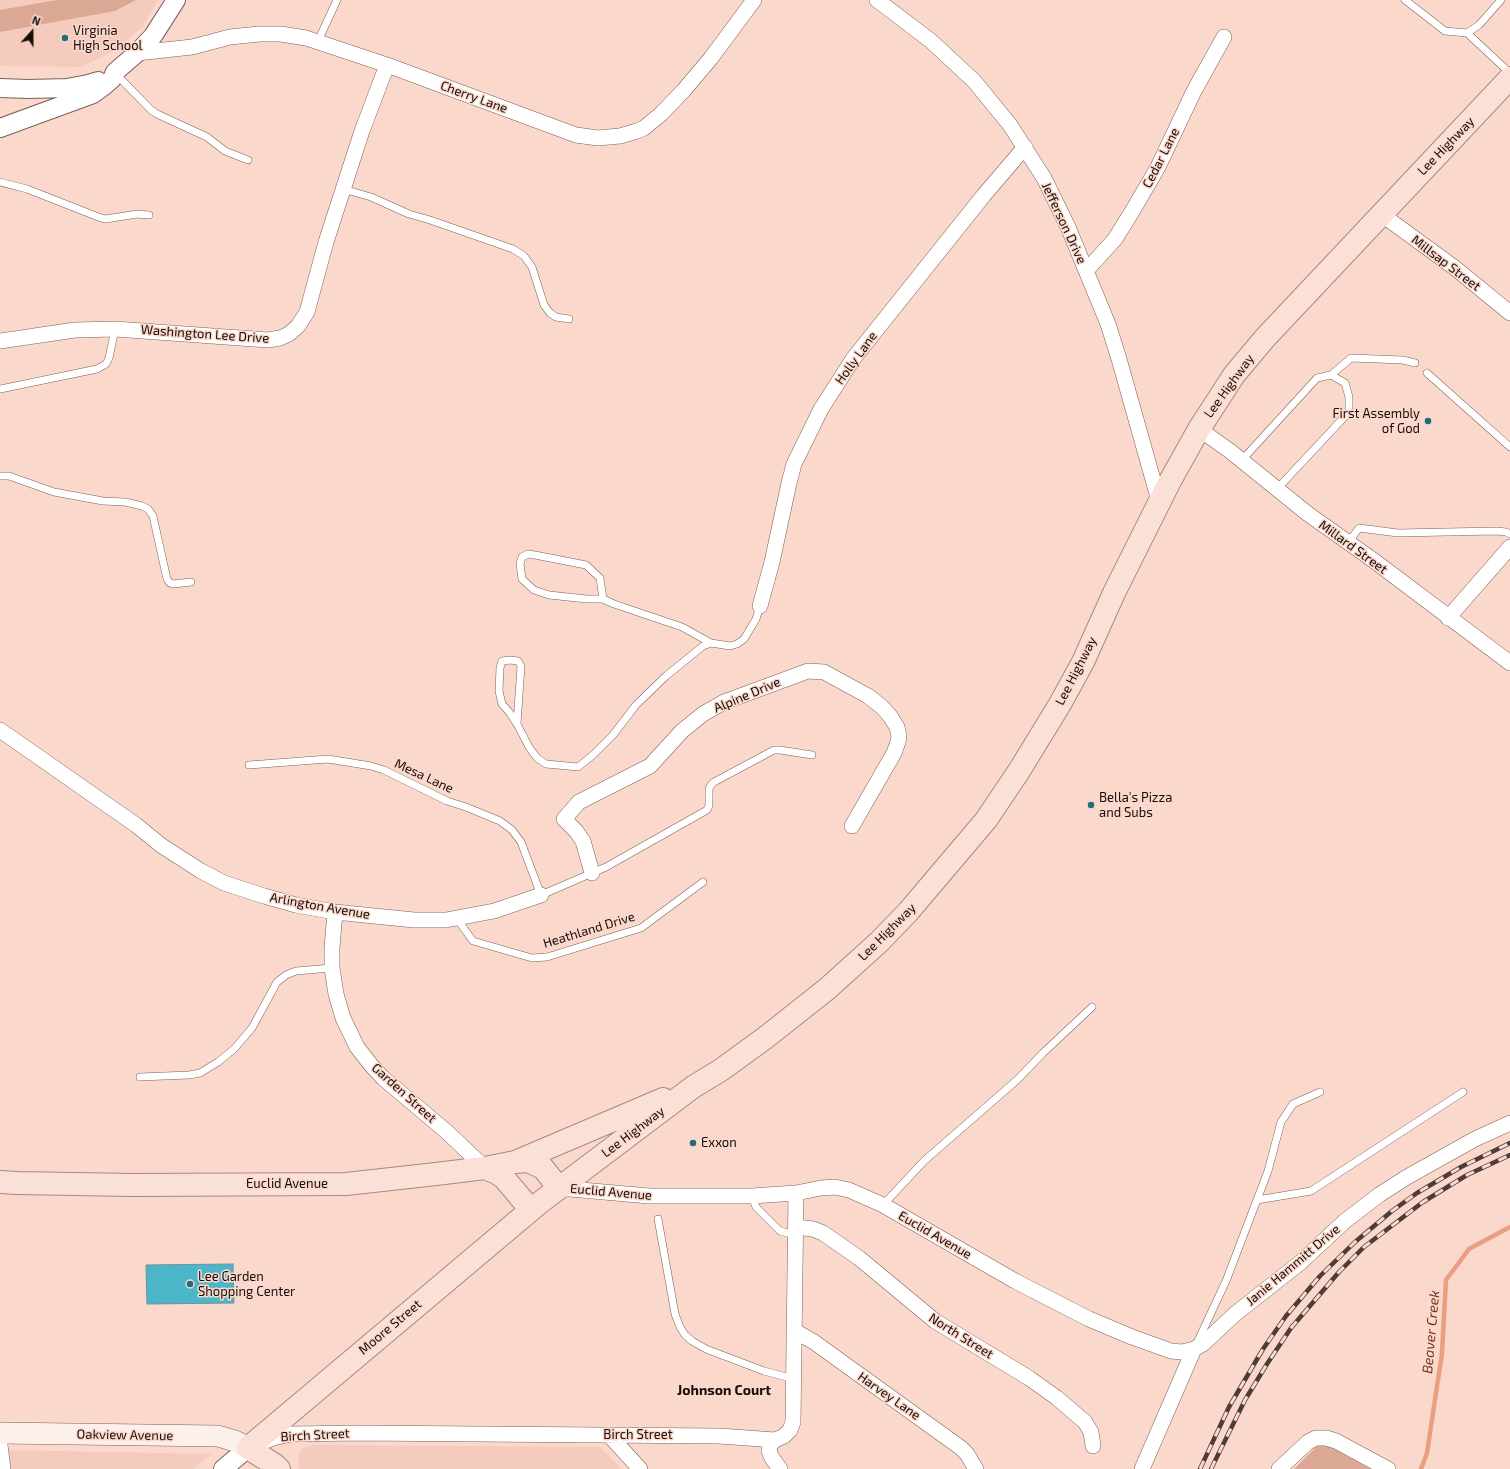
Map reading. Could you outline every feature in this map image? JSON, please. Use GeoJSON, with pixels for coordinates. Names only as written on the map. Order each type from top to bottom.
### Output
{"type":"FeatureCollection","features":[{"type":"Feature","properties":{"kind":"main road","name":"Lee Highway"},"geometry":{"type":"LineString","coordinates":[[559,1188],[693,1087],[721,1070],[765,1038],[827,989],[879,942],[913,906],[986,820],[1019,771],[1083,662],[1114,593],[1159,501],[1198,429],[1234,375],[1265,338],[1510,78]]}},
{"type":"Feature","properties":{"kind":"main road"},"geometry":{"type":"LineString","coordinates":[[515,1162],[693,1087]]}},
{"type":"Feature","properties":{"kind":"main road","name":"Euclid Avenue"},"geometry":{"type":"LineString","coordinates":[[0,1182],[17,1184],[133,1185],[346,1184],[485,1168],[528,1161],[543,1168],[559,1188]]}},
{"type":"Feature","properties":{"kind":"main road"},"geometry":{"type":"LineString","coordinates":[[485,1168],[497,1172],[504,1178],[531,1210]]}},
{"type":"Feature","properties":{"kind":"main road","name":"Moore Street"},"geometry":{"type":"LineString","coordinates":[[248,1448],[559,1188]]}},
{"type":"Feature","properties":{"kind":"main road","name":"Oakview Avenue"},"geometry":{"type":"LineString","coordinates":[[0,1433],[218,1436],[235,1441],[248,1448]]}},
{"type":"Feature","properties":{"kind":"main road"},"geometry":{"type":"LineString","coordinates":[[248,1448],[254,1469]]}},
{"type":"Feature","properties":{"kind":"main road"},"geometry":{"type":"LineString","coordinates":[[248,1448],[279,1469]]}},
{"type":"Feature","properties":{"kind":"street"},"geometry":{"type":"LineString","coordinates":[[0,88],[67,88],[88,84],[106,78],[137,54],[163,22],[176,0]]}},
{"type":"Feature","properties":{"kind":"street","name":"Cherry Lane"},"geometry":{"type":"LineString","coordinates":[[137,54],[192,47],[230,38],[259,34],[281,34],[318,41],[576,135],[598,138],[620,136],[644,128],[661,114],[711,58],[754,0]]}},
{"type":"Feature","properties":{"kind":"street","name":"Jefferson Drive"},"geometry":{"type":"LineString","coordinates":[[877,0],[931,41],[956,64],[995,106],[1025,147],[1044,178],[1068,227],[1108,324],[1159,501]]}},
{"type":"Feature","properties":{"kind":"street","name":"Cedar Lane"},"geometry":{"type":"LineString","coordinates":[[1086,270],[1114,239],[1134,210],[1158,167],[1194,91],[1224,37]]}},
{"type":"Feature","properties":{"kind":"street","name":"Washington Lee Drive"},"geometry":{"type":"LineString","coordinates":[[0,341],[75,330],[115,329],[268,340],[280,338],[289,334],[298,326],[306,312],[326,242],[362,131],[387,66]]}},
{"type":"Feature","properties":{"kind":"street"},"geometry":{"type":"LineString","coordinates":[[0,128],[93,94],[112,79],[115,72]]}},
{"type":"Feature","properties":{"kind":"street","name":"Holly Lane"},"geometry":{"type":"LineString","coordinates":[[760,606],[772,562],[794,464],[821,408],[853,359],[984,195],[1025,147]]}},
{"type":"Feature","properties":{"kind":"street","name":"Millsap Street"},"geometry":{"type":"LineString","coordinates":[[1381,214],[1455,268],[1510,313]]}},
{"type":"Feature","properties":{"kind":"street","name":"Millard Street"},"geometry":{"type":"LineString","coordinates":[[1198,429],[1242,460],[1308,514],[1373,560],[1448,618],[1510,663]]}},
{"type":"Feature","properties":{"kind":"street"},"geometry":{"type":"LineString","coordinates":[[1448,618],[1510,547]]}},
{"type":"Feature","properties":{"kind":"street","name":"Alpine Drive"},"geometry":{"type":"LineString","coordinates":[[592,873],[583,841],[576,831],[564,819],[579,802],[650,766],[682,731],[702,714],[724,702],[808,670],[824,672],[868,696],[882,707],[890,716],[898,732],[898,742],[894,753],[852,826]]}},
{"type":"Feature","properties":{"kind":"street","name":"Arlington Avenue"},"geometry":{"type":"LineString","coordinates":[[0,730],[136,825],[162,846],[201,871],[224,882],[264,896],[296,905],[335,912],[414,920],[446,920],[494,911],[541,895]]}},
{"type":"Feature","properties":{"kind":"street","name":"Garden Street"},"geometry":{"type":"LineString","coordinates":[[335,912],[332,968],[336,994],[343,1018],[357,1047],[383,1078],[448,1132],[485,1168]]}},
{"type":"Feature","properties":{"kind":"street","name":"Janie Hammitt Drive"},"geometry":{"type":"LineString","coordinates":[[1194,1349],[1203,1344],[1235,1314],[1301,1262],[1345,1221],[1379,1195],[1407,1177],[1475,1139],[1510,1123]]}},
{"type":"Feature","properties":{"kind":"street","name":"Euclid Avenue"},"geometry":{"type":"LineString","coordinates":[[559,1188],[649,1196],[752,1196],[796,1193],[835,1187],[849,1190],[883,1205],[1015,1281],[1089,1319],[1171,1351],[1182,1352],[1194,1349]]}},
{"type":"Feature","properties":{"kind":"street"},"geometry":{"type":"LineString","coordinates":[[780,1469],[769,1452],[770,1445],[790,1430],[793,1422],[796,1193]]}},
{"type":"Feature","properties":{"kind":"street","name":"North Street"},"geometry":{"type":"LineString","coordinates":[[796,1231],[813,1229],[823,1233],[859,1258],[934,1322],[1029,1378],[1057,1398],[1085,1422],[1091,1432],[1093,1446]]}},
{"type":"Feature","properties":{"kind":"street","name":"Harvey Lane"},"geometry":{"type":"LineString","coordinates":[[795,1331],[814,1342],[961,1448],[967,1454],[976,1469]]}},
{"type":"Feature","properties":{"kind":"street"},"geometry":{"type":"LineString","coordinates":[[1142,1469],[1194,1349]]}},
{"type":"Feature","properties":{"kind":"street","name":"Birch Street"},"geometry":{"type":"LineString","coordinates":[[248,1448],[273,1438],[291,1434],[366,1433],[719,1436],[775,1440]]}},
{"type":"Feature","properties":{"kind":"street"},"geometry":{"type":"LineString","coordinates":[[609,1435],[640,1469]]}},
{"type":"Feature","properties":{"kind":"street"},"geometry":{"type":"LineString","coordinates":[[1279,1469],[1308,1442],[1316,1438],[1326,1438],[1336,1440],[1388,1469]]}},
{"type":"Feature","properties":{"kind":"street"},"geometry":{"type":"LineString","coordinates":[[0,1445],[3,1469]]}},
{"type":"Feature","properties":{"kind":"street","name":"Moore Street"},"geometry":{"type":"LineString","coordinates":[[223,1469],[248,1448]]}},
{"type":"Feature","properties":{"kind":"lane"},"geometry":{"type":"LineString","coordinates":[[318,41],[337,0]]}},
{"type":"Feature","properties":{"kind":"lane"},"geometry":{"type":"LineString","coordinates":[[1405,0],[1445,31],[1467,33],[1510,72]]}},
{"type":"Feature","properties":{"kind":"lane"},"geometry":{"type":"LineString","coordinates":[[1467,33],[1479,24],[1501,0]]}},
{"type":"Feature","properties":{"kind":"lane"},"geometry":{"type":"LineString","coordinates":[[115,72],[151,110],[157,114],[207,137],[225,151],[248,160]]}},
{"type":"Feature","properties":{"kind":"lane"},"geometry":{"type":"LineString","coordinates":[[0,182],[27,189],[101,218],[106,219],[137,214],[149,215]]}},
{"type":"Feature","properties":{"kind":"lane"},"geometry":{"type":"LineString","coordinates":[[343,189],[371,197],[409,214],[513,249],[524,256],[532,267],[544,305],[550,313],[556,317],[570,319]]}},
{"type":"Feature","properties":{"kind":"lane"},"geometry":{"type":"LineString","coordinates":[[0,389],[97,369],[106,364],[115,329]]}},
{"type":"Feature","properties":{"kind":"lane"},"geometry":{"type":"LineString","coordinates":[[1242,460],[1318,378],[1331,375],[1351,358],[1403,360],[1415,363]]}},
{"type":"Feature","properties":{"kind":"lane"},"geometry":{"type":"LineString","coordinates":[[1427,373],[1510,447]]}},
{"type":"Feature","properties":{"kind":"lane"},"geometry":{"type":"LineString","coordinates":[[1277,489],[1349,412],[1349,397],[1345,383],[1331,375]]}},
{"type":"Feature","properties":{"kind":"lane"},"geometry":{"type":"LineString","coordinates":[[0,476],[9,476],[54,492],[142,506],[148,509],[153,516],[167,579],[170,583],[174,584],[191,582]]}},
{"type":"Feature","properties":{"kind":"lane"},"geometry":{"type":"LineString","coordinates":[[1348,543],[1359,528],[1398,533],[1496,531],[1510,534]]}},
{"type":"Feature","properties":{"kind":"lane"},"geometry":{"type":"LineString","coordinates":[[603,599],[600,578],[586,565],[528,554],[522,557],[520,564],[522,579],[534,590],[549,595],[603,599],[682,627],[711,643],[730,646],[737,644],[744,639],[756,619],[760,606]]}},
{"type":"Feature","properties":{"kind":"lane"},"geometry":{"type":"LineString","coordinates":[[517,724],[520,666],[518,661],[502,661],[500,668],[499,691],[502,704],[517,724],[529,747],[537,758],[546,764],[578,767],[593,756],[613,735],[636,705],[666,676],[703,646],[711,643]]}},
{"type":"Feature","properties":{"kind":"lane"},"geometry":{"type":"LineString","coordinates":[[541,895],[606,867],[707,810],[709,806],[709,789],[714,782],[774,750],[812,756]]}},
{"type":"Feature","properties":{"kind":"lane","name":"Mesa Lane"},"geometry":{"type":"LineString","coordinates":[[249,765],[328,759],[371,766],[384,770],[447,801],[500,821],[512,830],[521,842],[541,895]]}},
{"type":"Feature","properties":{"kind":"lane","name":"Heathland Drive"},"geometry":{"type":"LineString","coordinates":[[457,919],[473,941],[532,958],[547,957],[641,928],[703,882]]}},
{"type":"Feature","properties":{"kind":"lane"},"geometry":{"type":"LineString","coordinates":[[140,1078],[200,1073],[218,1062],[234,1049],[252,1028],[277,982],[286,975],[296,971],[332,968]]}},
{"type":"Feature","properties":{"kind":"lane"},"geometry":{"type":"LineString","coordinates":[[883,1205],[924,1161],[1017,1080],[1092,1007]]}},
{"type":"Feature","properties":{"kind":"lane"},"geometry":{"type":"LineString","coordinates":[[1194,1349],[1226,1281],[1268,1171],[1281,1122],[1294,1104],[1320,1092]]}},
{"type":"Feature","properties":{"kind":"lane"},"geometry":{"type":"LineString","coordinates":[[1257,1200],[1311,1191],[1463,1092]]}},
{"type":"Feature","properties":{"kind":"lane"},"geometry":{"type":"LineString","coordinates":[[752,1196],[756,1207],[780,1231],[796,1231]]}},
{"type":"Feature","properties":{"kind":"lane"},"geometry":{"type":"LineString","coordinates":[[658,1219],[676,1314],[680,1327],[686,1335],[692,1341],[706,1349],[764,1372],[794,1379]]}},
{"type":"Feature","properties":{"kind":"shaded area","name":"Virginia High School"},"geometry":{"type":"Polygon","coordinates":[[[0,0],[158,0],[143,26],[116,50],[80,67],[0,66],[0,0]]]}},
{"type":"Feature","properties":{"kind":"shaded area"},"geometry":{"type":"Polygon","coordinates":[[[57,0],[136,0],[115,11],[0,32],[0,10],[57,0]]]}},
{"type":"Feature","properties":{"kind":"shaded area"},"geometry":{"type":"Polygon","coordinates":[[[1321,1442],[1371,1469],[1294,1469],[1321,1442]]]}},
{"type":"Feature","properties":{"kind":"shaded area"},"geometry":{"type":"Polygon","coordinates":[[[314,1445],[600,1447],[622,1469],[299,1469],[298,1456],[302,1449],[314,1445]]]}},
{"type":"Feature","properties":{"kind":"shaded area"},"geometry":{"type":"Polygon","coordinates":[[[0,1450],[212,1454],[193,1469],[0,1469],[0,1450]]]}},
{"type":"Feature","properties":{"kind":"building","name":"Lee Garden Shopping Center"},"geometry":{"type":"Polygon","coordinates":[[[233,1264],[234,1303],[147,1304],[146,1265],[233,1264]]]}},
{"type":"Feature","properties":{"kind":"waterway","name":"Beaver Creek"},"geometry":{"type":"LineString","coordinates":[[1421,1469],[1427,1453],[1442,1353],[1446,1280],[1469,1249],[1510,1227]]}},
{"type":"Feature","properties":{"kind":"railway"},"geometry":{"type":"LineString","coordinates":[[1200,1469],[1229,1407],[1263,1349],[1286,1316],[1320,1276],[1355,1242],[1392,1211],[1417,1193],[1461,1167],[1510,1143]]}},
{"type":"Feature","properties":{"kind":"railway"},"geometry":{"type":"LineString","coordinates":[[1211,1469],[1245,1400],[1267,1364],[1291,1328],[1339,1272],[1364,1247],[1423,1202],[1467,1175],[1510,1155]]}},
{"type":"Feature","properties":{"kind":"place","name":"Virginia High School"},"geometry":{"type":"Point","coordinates":[65,38]}},
{"type":"Feature","properties":{"kind":"place","name":"First Assembly of God"},"geometry":{"type":"Point","coordinates":[1428,421]}},
{"type":"Feature","properties":{"kind":"place","name":"Bella's Pizza and Subs"},"geometry":{"type":"Point","coordinates":[1091,805]}},
{"type":"Feature","properties":{"kind":"place","name":"Exxon"},"geometry":{"type":"Point","coordinates":[693,1143]}},
{"type":"Feature","properties":{"kind":"place","name":"Lee Garden Shopping Center"},"geometry":{"type":"Point","coordinates":[190,1284]}},
{"type":"Feature","properties":{"kind":"district","name":"Johnson Court"},"geometry":{"type":"Point","coordinates":[724,1390]}}]}
